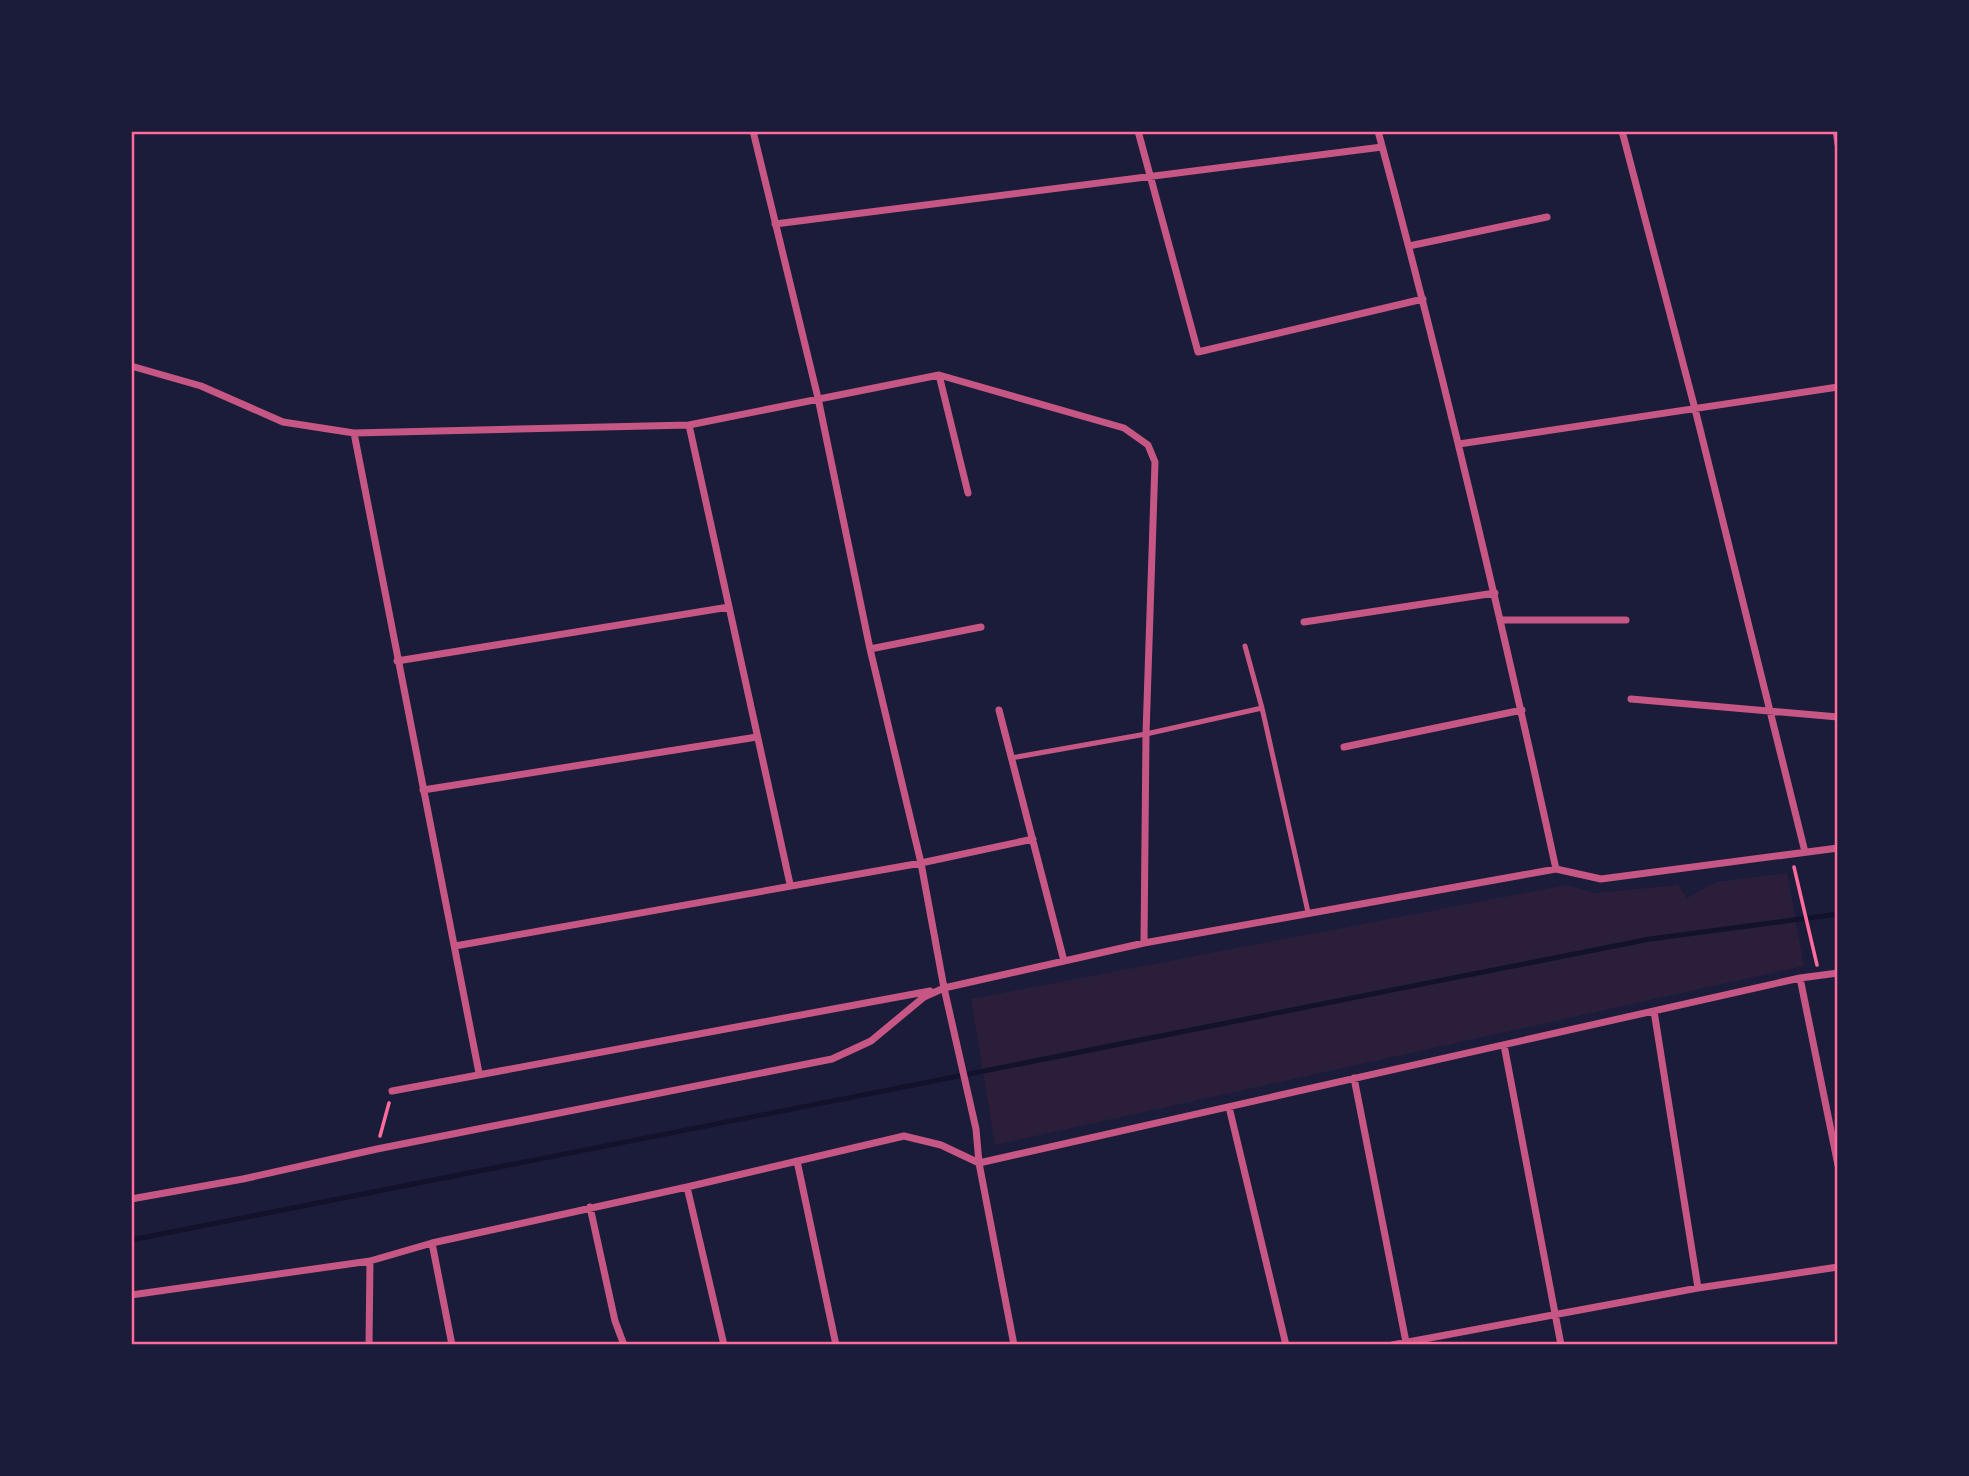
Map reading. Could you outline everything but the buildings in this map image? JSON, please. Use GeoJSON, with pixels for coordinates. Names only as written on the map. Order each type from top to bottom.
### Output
{"type":"FeatureCollection","features":[{"type":"Feature","properties":{"kind":"street"},"geometry":{"type":"LineString","coordinates":[[753,131],[818,398],[870,649],[921,863],[944,988],[976,1129],[979,1163],[1014,1345]]}},
{"type":"Feature","properties":{"kind":"street"},"geometry":{"type":"LineString","coordinates":[[1138,131],[1198,352],[1423,299]]}},
{"type":"Feature","properties":{"kind":"street"},"geometry":{"type":"LineString","coordinates":[[1378,131],[1459,444],[1522,710],[1556,869]]}},
{"type":"Feature","properties":{"kind":"street"},"geometry":{"type":"LineString","coordinates":[[1622,131],[1772,712],[1805,852]]}},
{"type":"Feature","properties":{"kind":"street"},"geometry":{"type":"LineString","coordinates":[[1836,131],[1838,144]]}},
{"type":"Feature","properties":{"kind":"street"},"geometry":{"type":"LineString","coordinates":[[775,224],[1382,147]]}},
{"type":"Feature","properties":{"kind":"street"},"geometry":{"type":"LineString","coordinates":[[1409,246],[1547,217]]}},
{"type":"Feature","properties":{"kind":"street"},"geometry":{"type":"LineString","coordinates":[[131,366],[201,386],[283,422],[354,433],[689,425],[939,375],[1124,428],[1149,445],[1155,462],[1146,734],[1144,943]]}},
{"type":"Feature","properties":{"kind":"street"},"geometry":{"type":"LineString","coordinates":[[939,375],[968,493]]}},
{"type":"Feature","properties":{"kind":"street"},"geometry":{"type":"LineString","coordinates":[[1459,444],[1838,387]]}},
{"type":"Feature","properties":{"kind":"street"},"geometry":{"type":"LineString","coordinates":[[689,425],[790,884]]}},
{"type":"Feature","properties":{"kind":"street"},"geometry":{"type":"LineString","coordinates":[[354,433],[479,1073]]}},
{"type":"Feature","properties":{"kind":"street"},"geometry":{"type":"LineString","coordinates":[[1304,622],[1494,593]]}},
{"type":"Feature","properties":{"kind":"street"},"geometry":{"type":"LineString","coordinates":[[397,661],[729,607]]}},
{"type":"Feature","properties":{"kind":"street"},"geometry":{"type":"LineString","coordinates":[[1500,620],[1626,620]]}},
{"type":"Feature","properties":{"kind":"street"},"geometry":{"type":"LineString","coordinates":[[870,649],[981,628]]}},
{"type":"Feature","properties":{"kind":"street"},"geometry":{"type":"LineString","coordinates":[[1631,699],[1838,718]]}},
{"type":"Feature","properties":{"kind":"street"},"geometry":{"type":"LineString","coordinates":[[999,710],[1064,961]]}},
{"type":"Feature","properties":{"kind":"street"},"geometry":{"type":"LineString","coordinates":[[1344,747],[1522,710]]}},
{"type":"Feature","properties":{"kind":"street"},"geometry":{"type":"LineString","coordinates":[[423,790],[757,737]]}},
{"type":"Feature","properties":{"kind":"street"},"geometry":{"type":"LineString","coordinates":[[455,946],[790,884],[921,863],[1033,839]]}},
{"type":"Feature","properties":{"kind":"street"},"geometry":{"type":"LineString","coordinates":[[392,1091],[944,988],[1144,943],[1556,869],[1601,879],[1838,848]]}},
{"type":"Feature","properties":{"kind":"street"},"geometry":{"type":"LineString","coordinates":[[131,1295],[370,1261],[432,1243],[904,1136],[941,1146],[979,1163],[1800,978],[1838,973]]}},
{"type":"Feature","properties":{"kind":"street"},"geometry":{"type":"LineString","coordinates":[[1800,978],[1838,1165]]}},
{"type":"Feature","properties":{"kind":"street"},"geometry":{"type":"LineString","coordinates":[[131,1199],[243,1180],[377,1149],[832,1059],[871,1041],[924,997],[944,988]]}},
{"type":"Feature","properties":{"kind":"street"},"geometry":{"type":"LineString","coordinates":[[1654,1012],[1698,1288]]}},
{"type":"Feature","properties":{"kind":"street"},"geometry":{"type":"LineString","coordinates":[[1504,1045],[1561,1345]]}},
{"type":"Feature","properties":{"kind":"street"},"geometry":{"type":"LineString","coordinates":[[1354,1078],[1406,1342]]}},
{"type":"Feature","properties":{"kind":"street"},"geometry":{"type":"LineString","coordinates":[[1229,1107],[1286,1345]]}},
{"type":"Feature","properties":{"kind":"street"},"geometry":{"type":"LineString","coordinates":[[797,1161],[836,1345]]}},
{"type":"Feature","properties":{"kind":"street"},"geometry":{"type":"LineString","coordinates":[[687,1187],[724,1345]]}},
{"type":"Feature","properties":{"kind":"street"},"geometry":{"type":"LineString","coordinates":[[590,1207],[615,1321],[624,1345]]}},
{"type":"Feature","properties":{"kind":"street"},"geometry":{"type":"LineString","coordinates":[[432,1243],[452,1345]]}},
{"type":"Feature","properties":{"kind":"street"},"geometry":{"type":"LineString","coordinates":[[369,1345],[370,1261]]}},
{"type":"Feature","properties":{"kind":"street"},"geometry":{"type":"LineString","coordinates":[[1391,1345],[1698,1288],[1838,1267]]}},
{"type":"Feature","properties":{"kind":"lane"},"geometry":{"type":"LineString","coordinates":[[1245,646],[1262,708],[1308,912]]}},
{"type":"Feature","properties":{"kind":"lane"},"geometry":{"type":"LineString","coordinates":[[1011,758],[1146,734],[1262,708]]}},
{"type":"Feature","properties":{"kind":"path"},"geometry":{"type":"LineString","coordinates":[[1796,873],[1815,955]]}},
{"type":"Feature","properties":{"kind":"path"},"geometry":{"type":"LineString","coordinates":[[377,1149],[392,1091]]}},
{"type":"Feature","properties":{"kind":"shaded area"},"geometry":{"type":"Polygon","coordinates":[[[1787,873],[1804,966],[995,1145],[971,999],[1566,885],[1595,893],[1678,885],[1687,898],[1716,882],[1787,873]]]}},
{"type":"Feature","properties":{"kind":"waterway"},"geometry":{"type":"LineString","coordinates":[[131,1240],[1650,939],[1838,914]]}}]}
